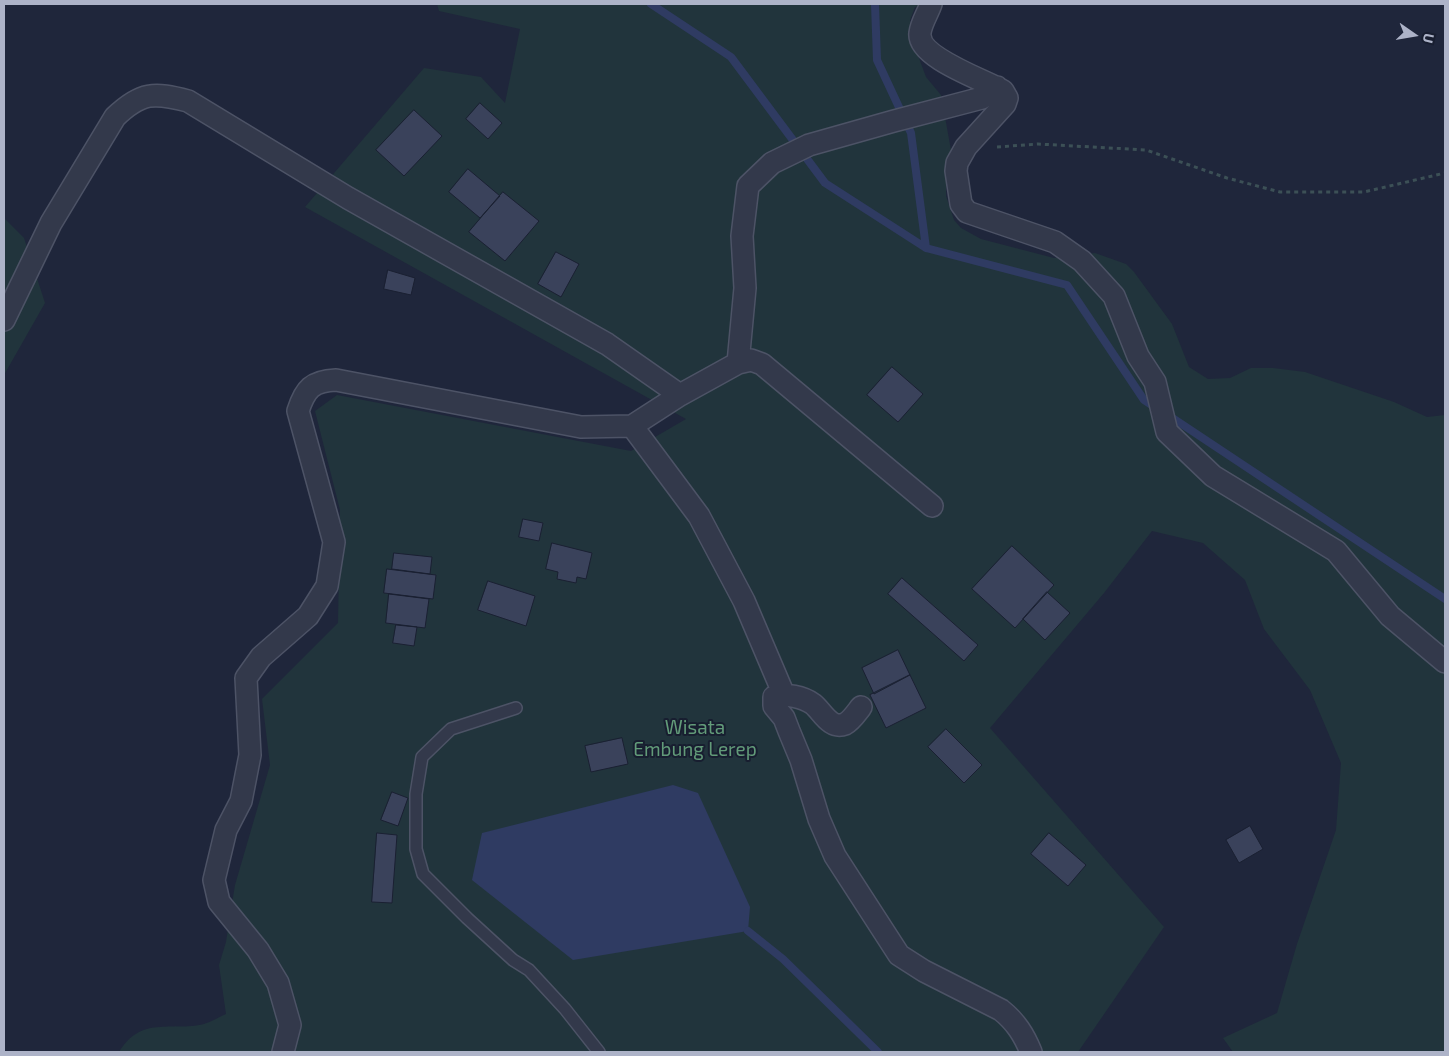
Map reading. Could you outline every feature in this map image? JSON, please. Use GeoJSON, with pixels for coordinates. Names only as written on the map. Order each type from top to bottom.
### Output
{"type":"FeatureCollection","features":[{"type":"Feature","properties":{"kind":"street"},"geometry":{"type":"LineString","coordinates":[[932,4],[920,33],[923,44],[945,63],[997,87],[1006,94],[1007,98],[1005,104],[966,147],[957,163],[956,171],[961,204],[967,212],[1055,242],[1082,261],[1114,296],[1138,356],[1155,382],[1167,432],[1213,476],[1336,551],[1390,616],[1445,662]]}},
{"type":"Feature","properties":{"kind":"street"},"geometry":{"type":"LineString","coordinates":[[738,362],[745,288],[742,236],[748,186],[772,163],[809,145],[894,120],[982,98],[997,87]]}},
{"type":"Feature","properties":{"kind":"street"},"geometry":{"type":"LineString","coordinates":[[4,320],[51,223],[115,117],[127,106],[142,97],[165,95],[188,101],[348,198],[607,344],[680,396]]}},
{"type":"Feature","properties":{"kind":"street"},"geometry":{"type":"LineString","coordinates":[[283,1052],[290,1025],[278,983],[258,950],[220,902],[214,880],[226,830],[241,801],[250,755],[246,678],[261,657],[308,616],[327,586],[334,542],[298,411],[304,394],[321,380],[336,380],[581,427],[632,426],[738,362],[751,360],[762,364],[932,506]]}},
{"type":"Feature","properties":{"kind":"street"},"geometry":{"type":"LineString","coordinates":[[632,426],[699,516],[744,601],[784,695]]}},
{"type":"Feature","properties":{"kind":"street"},"geometry":{"type":"LineString","coordinates":[[862,707],[847,723],[837,725],[831,723],[813,704],[793,696],[774,697],[774,706],[784,718],[801,760],[818,819],[835,856],[899,955],[924,971],[1001,1010],[1012,1019],[1021,1031],[1031,1052]]}},
{"type":"Feature","properties":{"kind":"lane"},"geometry":{"type":"LineString","coordinates":[[516,708],[451,729],[422,757],[416,794],[416,849],[423,874],[513,960],[529,970],[565,1009],[599,1052]]}},
{"type":"Feature","properties":{"kind":"path"},"geometry":{"type":"LineString","coordinates":[[991,148],[1038,144],[1146,150],[1227,178],[1280,192],[1364,192],[1445,173]]}},
{"type":"Feature","properties":{"kind":"green space","name":"Wisata Embung Lerep"},"geometry":{"type":"Polygon","coordinates":[[[437,4],[940,4],[915,7],[910,20],[913,42],[926,77],[941,95],[951,150],[946,174],[946,196],[954,220],[961,228],[981,239],[1054,258],[1095,253],[1126,264],[1172,324],[1189,367],[1208,379],[1230,378],[1251,368],[1273,368],[1305,372],[1394,402],[1427,417],[1445,415],[1445,1052],[1233,1052],[1223,1038],[1277,1013],[1297,944],[1336,830],[1341,763],[1310,690],[1264,629],[1245,580],[1203,543],[1152,531],[1104,593],[990,728],[1164,927],[1078,1052],[119,1052],[137,1033],[147,1029],[204,1024],[226,1014],[219,965],[226,942],[235,885],[270,765],[262,699],[338,623],[340,510],[315,411],[337,395],[631,451],[686,419],[305,207],[424,68],[481,77],[505,103],[520,29],[439,11],[437,4]]]}},
{"type":"Feature","properties":{"kind":"green space"},"geometry":{"type":"Polygon","coordinates":[[[4,218],[24,238],[45,303],[4,375],[4,218]]]}},
{"type":"Feature","properties":{"kind":"water"},"geometry":{"type":"Polygon","coordinates":[[[673,785],[698,793],[750,907],[748,931],[573,960],[472,880],[482,833],[673,785]]]}},
{"type":"Feature","properties":{"kind":"building"},"geometry":{"type":"Polygon","coordinates":[[[480,103],[502,123],[488,139],[466,119],[480,103]]]}},
{"type":"Feature","properties":{"kind":"building"},"geometry":{"type":"Polygon","coordinates":[[[414,110],[442,136],[404,176],[376,150],[414,110]]]}},
{"type":"Feature","properties":{"kind":"building"},"geometry":{"type":"Polygon","coordinates":[[[468,169],[500,196],[480,218],[449,192],[468,169]]]}},
{"type":"Feature","properties":{"kind":"building"},"geometry":{"type":"Polygon","coordinates":[[[503,192],[539,221],[505,261],[469,232],[503,192]]]}},
{"type":"Feature","properties":{"kind":"building"},"geometry":{"type":"Polygon","coordinates":[[[556,252],[579,264],[561,297],[538,284],[556,252]]]}},
{"type":"Feature","properties":{"kind":"building"},"geometry":{"type":"Polygon","coordinates":[[[388,270],[415,278],[411,295],[384,289],[388,270]]]}},
{"type":"Feature","properties":{"kind":"building"},"geometry":{"type":"Polygon","coordinates":[[[892,367],[923,394],[898,422],[867,395],[892,367]]]}},
{"type":"Feature","properties":{"kind":"building"},"geometry":{"type":"Polygon","coordinates":[[[523,519],[543,523],[539,541],[519,537],[523,519]]]}},
{"type":"Feature","properties":{"kind":"building"},"geometry":{"type":"Polygon","coordinates":[[[552,543],[592,553],[586,579],[577,577],[576,583],[557,579],[558,572],[546,569],[552,543]]]}},
{"type":"Feature","properties":{"kind":"building"},"geometry":{"type":"Polygon","coordinates":[[[1012,546],[1054,585],[1015,628],[972,589],[1012,546]]]}},
{"type":"Feature","properties":{"kind":"building"},"geometry":{"type":"Polygon","coordinates":[[[394,553],[432,557],[430,574],[392,569],[394,553]]]}},
{"type":"Feature","properties":{"kind":"building"},"geometry":{"type":"Polygon","coordinates":[[[387,569],[436,575],[433,599],[384,593],[387,569]]]}},
{"type":"Feature","properties":{"kind":"building"},"geometry":{"type":"Polygon","coordinates":[[[902,578],[978,645],[964,661],[888,594],[902,578]]]}},
{"type":"Feature","properties":{"kind":"building"},"geometry":{"type":"Polygon","coordinates":[[[488,581],[535,596],[526,626],[478,610],[488,581]]]}},
{"type":"Feature","properties":{"kind":"building"},"geometry":{"type":"Polygon","coordinates":[[[1047,592],[1070,613],[1045,640],[1023,619],[1047,592]]]}},
{"type":"Feature","properties":{"kind":"building"},"geometry":{"type":"Polygon","coordinates":[[[389,594],[429,599],[425,628],[386,623],[389,594]]]}},
{"type":"Feature","properties":{"kind":"building"},"geometry":{"type":"Polygon","coordinates":[[[396,625],[417,627],[414,646],[393,643],[396,625]]]}},
{"type":"Feature","properties":{"kind":"building"},"geometry":{"type":"Polygon","coordinates":[[[898,650],[910,675],[874,694],[862,668],[898,650]]]}},
{"type":"Feature","properties":{"kind":"building"},"geometry":{"type":"Polygon","coordinates":[[[910,675],[926,708],[886,728],[870,695],[910,675]]]}},
{"type":"Feature","properties":{"kind":"building"},"geometry":{"type":"Polygon","coordinates":[[[946,729],[982,765],[964,783],[928,747],[946,729]]]}},
{"type":"Feature","properties":{"kind":"building"},"geometry":{"type":"Polygon","coordinates":[[[622,738],[628,764],[591,772],[585,746],[622,738]]]}},
{"type":"Feature","properties":{"kind":"building"},"geometry":{"type":"Polygon","coordinates":[[[392,792],[408,798],[398,826],[381,820],[392,792]]]}},
{"type":"Feature","properties":{"kind":"building"},"geometry":{"type":"Polygon","coordinates":[[[1250,826],[1263,849],[1239,863],[1226,840],[1250,826]]]}},
{"type":"Feature","properties":{"kind":"building"},"geometry":{"type":"Polygon","coordinates":[[[377,833],[397,835],[392,903],[372,902],[377,833]]]}},
{"type":"Feature","properties":{"kind":"building"},"geometry":{"type":"Polygon","coordinates":[[[1049,833],[1086,865],[1068,886],[1031,854],[1049,833]]]}},
{"type":"Feature","properties":{"kind":"waterway"},"geometry":{"type":"LineString","coordinates":[[651,4],[731,57],[825,183],[926,248]]}},
{"type":"Feature","properties":{"kind":"waterway"},"geometry":{"type":"LineString","coordinates":[[875,4],[877,60],[911,133],[926,248],[1067,285],[1144,400],[1156,408]]}},
{"type":"Feature","properties":{"kind":"waterway"},"geometry":{"type":"LineString","coordinates":[[1168,415],[1445,599]]}},
{"type":"Feature","properties":{"kind":"waterway"},"geometry":{"type":"LineString","coordinates":[[748,931],[783,959],[878,1052]]}}]}
